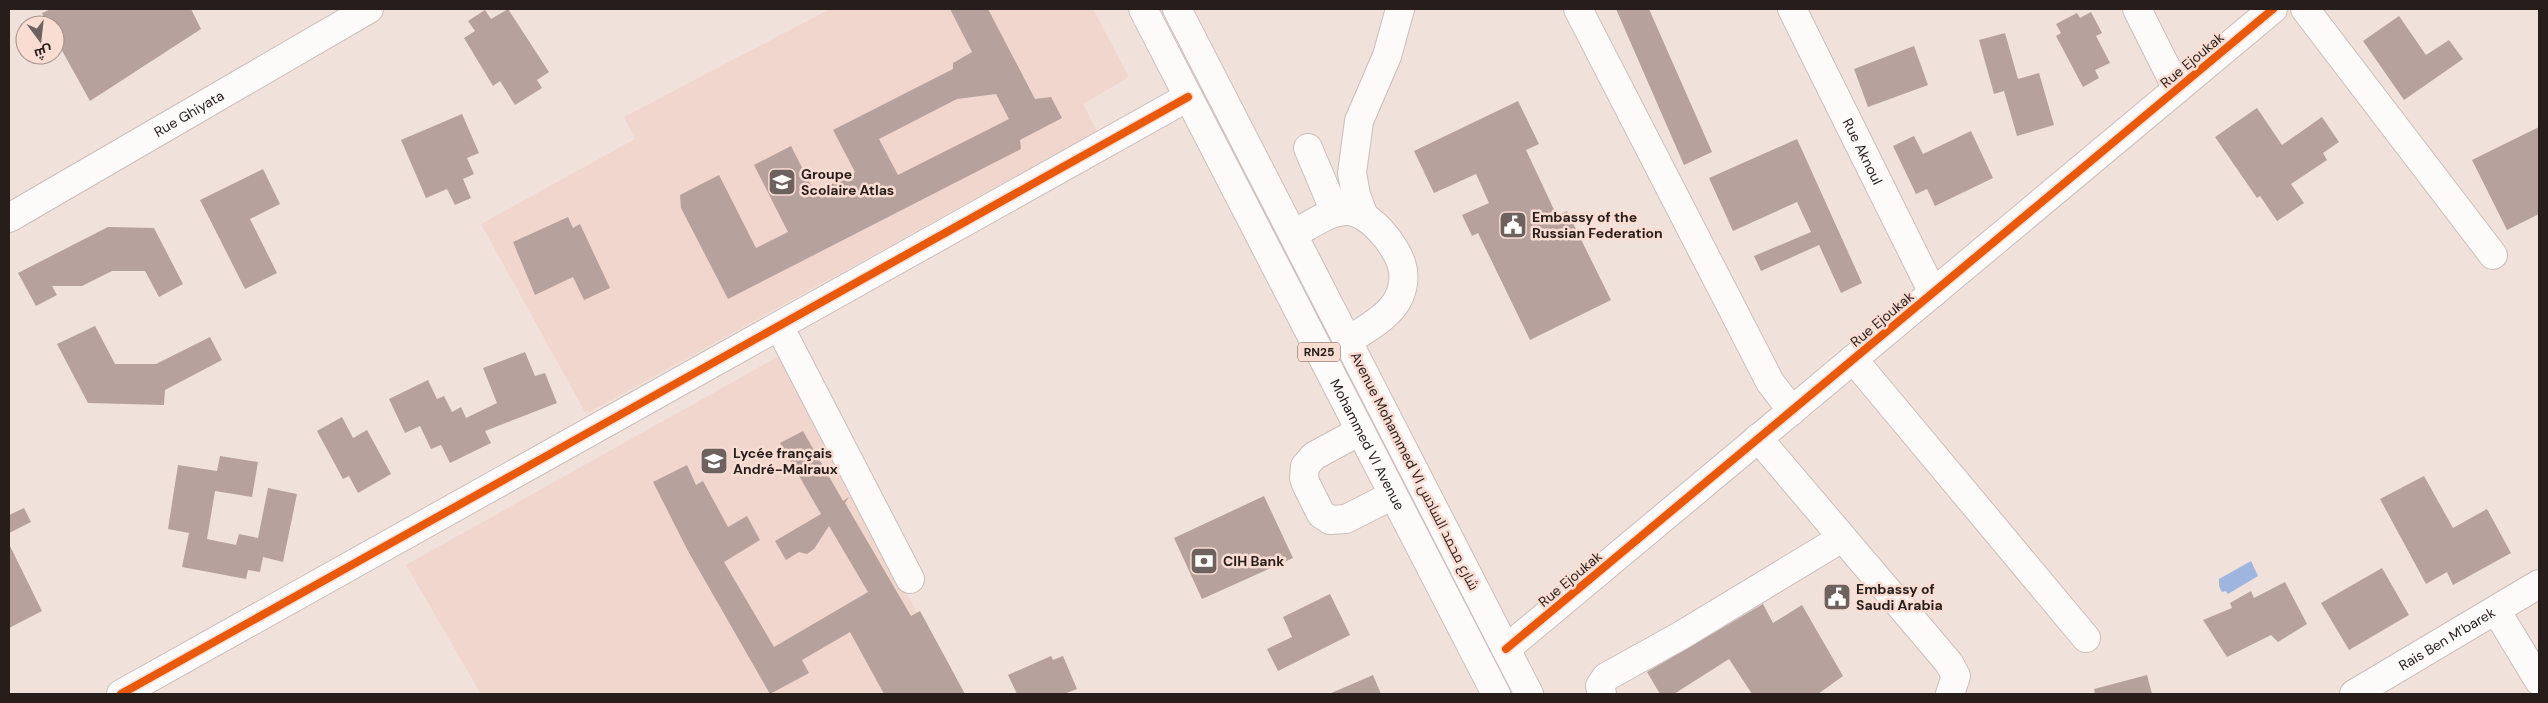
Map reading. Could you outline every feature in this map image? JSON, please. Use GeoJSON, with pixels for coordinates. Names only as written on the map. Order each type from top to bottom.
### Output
{"type":"FeatureCollection","features":[{"type":"Feature","properties":{"kind":"street","name":"Rue Ghiyata"},"geometry":{"type":"LineString","coordinates":[[9,218],[368,9]]}},
{"type":"Feature","properties":{"kind":"street","name":"Mohammed VI Avenue"},"geometry":{"type":"LineString","coordinates":[[1143,9],[1496,694]]}},
{"type":"Feature","properties":{"kind":"street","name":"Avenue Mohammed VI شارع محمد السادس"},"geometry":{"type":"LineString","coordinates":[[1177,9],[1529,694]]}},
{"type":"Feature","properties":{"kind":"street"},"geometry":{"type":"LineString","coordinates":[[1364,216],[1356,196],[1352,173],[1359,121],[1387,56],[1400,9]]}},
{"type":"Feature","properties":{"kind":"street"},"geometry":{"type":"LineString","coordinates":[[1578,9],[1770,382],[1792,411]]}},
{"type":"Feature","properties":{"kind":"street","name":"Rue Aknoul"},"geometry":{"type":"LineString","coordinates":[[1792,9],[1934,293]]}},
{"type":"Feature","properties":{"kind":"street"},"geometry":{"type":"LineString","coordinates":[[2137,9],[2176,89]]}},
{"type":"Feature","properties":{"kind":"street","name":"Rue Ejoukak"},"geometry":{"type":"LineString","coordinates":[[1506,649],[2273,9]]}},
{"type":"Feature","properties":{"kind":"street"},"geometry":{"type":"LineString","coordinates":[[2305,9],[2493,255]]}},
{"type":"Feature","properties":{"kind":"street"},"geometry":{"type":"LineString","coordinates":[[121,694],[1188,97]]}},
{"type":"Feature","properties":{"kind":"street"},"geometry":{"type":"LineString","coordinates":[[1308,148],[1335,212]]}},
{"type":"Feature","properties":{"kind":"street"},"geometry":{"type":"LineString","coordinates":[[1294,234],[1335,212],[1348,210],[1364,216],[1383,233],[1394,248],[1402,267],[1403,284],[1397,300],[1380,320],[1348,341]]}},
{"type":"Feature","properties":{"kind":"street"},"geometry":{"type":"LineString","coordinates":[[779,326],[910,579]]}},
{"type":"Feature","properties":{"kind":"street"},"geometry":{"type":"LineString","coordinates":[[1853,360],[2086,638]]}},
{"type":"Feature","properties":{"kind":"street"},"geometry":{"type":"LineString","coordinates":[[1360,431],[1314,456],[1305,466],[1304,478],[1314,501],[1321,514],[1336,521],[1346,519],[1394,496]]}},
{"type":"Feature","properties":{"kind":"street"},"geometry":{"type":"LineString","coordinates":[[1758,438],[1948,663],[1956,676],[1950,694]]}},
{"type":"Feature","properties":{"kind":"street"},"geometry":{"type":"LineString","coordinates":[[1602,694],[1600,686],[1606,677],[1680,636],[1842,538]]}},
{"type":"Feature","properties":{"kind":"street","name":"Rais Ben M’barek"},"geometry":{"type":"LineString","coordinates":[[2354,694],[2539,584]]}},
{"type":"Feature","properties":{"kind":"street"},"geometry":{"type":"LineString","coordinates":[[2496,610],[2539,681]]}},
{"type":"Feature","properties":{"kind":"shaded area","name":"Groupe Scolaire Atlas"},"geometry":{"type":"Polygon","coordinates":[[[830,9],[1093,9],[1129,77],[1083,104],[1097,131],[586,414],[481,224],[635,139],[624,117],[830,9]]]}},
{"type":"Feature","properties":{"kind":"shaded area","name":"Lycée français André-Malraux"},"geometry":{"type":"Polygon","coordinates":[[[779,356],[961,694],[481,694],[406,565],[779,356]]]}},
{"type":"Feature","properties":{"kind":"water"},"geometry":{"type":"Polygon","coordinates":[[[2251,561],[2258,576],[2228,594],[2226,591],[2222,592],[2219,586],[2219,579],[2251,561]]]}},
{"type":"Feature","properties":{"kind":"building"},"geometry":{"type":"Polygon","coordinates":[[[51,9],[191,9],[201,29],[90,101],[65,56],[65,15],[43,15],[42,13],[51,9]]]}},
{"type":"Feature","properties":{"kind":"building"},"geometry":{"type":"Polygon","coordinates":[[[508,9],[549,72],[537,80],[542,88],[515,105],[500,81],[493,86],[464,38],[475,31],[468,21],[485,10],[491,19],[508,9]]]}},
{"type":"Feature","properties":{"kind":"building"},"geometry":{"type":"Polygon","coordinates":[[[950,9],[988,9],[1035,99],[1051,97],[1062,118],[1020,140],[1021,149],[728,299],[681,208],[680,195],[719,175],[756,248],[788,232],[754,165],[791,146],[815,193],[855,172],[833,130],[953,69],[953,63],[972,52],[950,9]],[[996,94],[957,99],[879,139],[898,175],[1009,119],[996,94]]]}},
{"type":"Feature","properties":{"kind":"building"},"geometry":{"type":"Polygon","coordinates":[[[1616,9],[1649,9],[1712,152],[1684,165],[1616,9]]]}},
{"type":"Feature","properties":{"kind":"building"},"geometry":{"type":"Polygon","coordinates":[[[2091,12],[2102,33],[2096,36],[2110,63],[2095,70],[2099,78],[2083,87],[2056,36],[2061,33],[2056,24],[2077,13],[2080,18],[2091,12]]]}},
{"type":"Feature","properties":{"kind":"building"},"geometry":{"type":"Polygon","coordinates":[[[2399,16],[2426,55],[2449,40],[2463,59],[2404,100],[2363,41],[2399,16]]]}},
{"type":"Feature","properties":{"kind":"building"},"geometry":{"type":"Polygon","coordinates":[[[2005,33],[2018,79],[2039,73],[2054,125],[2017,136],[2004,91],[1994,94],[1979,40],[2005,33]]]}},
{"type":"Feature","properties":{"kind":"building"},"geometry":{"type":"Polygon","coordinates":[[[1914,46],[1928,85],[1868,107],[1854,69],[1914,46]]]}},
{"type":"Feature","properties":{"kind":"building"},"geometry":{"type":"Polygon","coordinates":[[[1518,101],[1539,144],[1526,150],[1557,216],[1567,211],[1611,300],[1530,340],[1478,233],[1472,236],[1462,215],[1489,203],[1476,174],[1434,193],[1414,151],[1518,101]]]}},
{"type":"Feature","properties":{"kind":"building"},"geometry":{"type":"Polygon","coordinates":[[[2257,108],[2282,145],[2322,117],[2339,142],[2323,153],[2327,160],[2291,184],[2304,203],[2277,221],[2260,196],[2257,198],[2215,137],[2257,108]]]}},
{"type":"Feature","properties":{"kind":"building"},"geometry":{"type":"Polygon","coordinates":[[[462,114],[479,153],[467,158],[474,174],[463,179],[471,198],[455,205],[447,189],[426,198],[401,140],[462,114]]]}},
{"type":"Feature","properties":{"kind":"building"},"geometry":{"type":"Polygon","coordinates":[[[2539,127],[2539,214],[2507,230],[2472,160],[2539,127]]]}},
{"type":"Feature","properties":{"kind":"building"},"geometry":{"type":"Polygon","coordinates":[[[1971,131],[1993,178],[1935,206],[1927,189],[1916,194],[1893,146],[1914,136],[1923,154],[1971,131]]]}},
{"type":"Feature","properties":{"kind":"building"},"geometry":{"type":"Polygon","coordinates":[[[1797,139],[1862,283],[1841,293],[1819,245],[1761,271],[1754,256],[1811,232],[1797,202],[1733,231],[1709,178],[1797,139]]]}},
{"type":"Feature","properties":{"kind":"building"},"geometry":{"type":"Polygon","coordinates":[[[263,169],[280,204],[250,219],[277,273],[245,289],[200,200],[263,169]]]}},
{"type":"Feature","properties":{"kind":"building"},"geometry":{"type":"Polygon","coordinates":[[[568,217],[573,228],[580,224],[610,288],[584,300],[573,277],[535,295],[513,242],[568,217]]]}},
{"type":"Feature","properties":{"kind":"building"},"geometry":{"type":"Polygon","coordinates":[[[108,227],[154,228],[183,284],[159,297],[145,271],[112,271],[82,286],[52,286],[57,295],[36,306],[18,273],[108,227]]]}},
{"type":"Feature","properties":{"kind":"building"},"geometry":{"type":"Polygon","coordinates":[[[95,326],[115,364],[156,364],[210,337],[222,360],[165,390],[164,405],[88,403],[57,344],[95,326]]]}},
{"type":"Feature","properties":{"kind":"building"},"geometry":{"type":"Polygon","coordinates":[[[525,352],[535,376],[545,373],[557,403],[485,431],[491,443],[450,463],[441,445],[431,449],[420,426],[405,433],[389,399],[428,380],[437,399],[444,396],[452,412],[461,407],[466,418],[497,403],[483,368],[525,352]]]}},
{"type":"Feature","properties":{"kind":"building"},"geometry":{"type":"Polygon","coordinates":[[[342,417],[353,438],[367,430],[391,474],[358,493],[349,476],[343,479],[317,431],[342,417]]]}},
{"type":"Feature","properties":{"kind":"building"},"geometry":{"type":"Polygon","coordinates":[[[803,431],[843,501],[849,497],[845,503],[911,616],[920,611],[965,694],[884,694],[850,632],[802,660],[809,673],[770,694],[688,551],[653,482],[687,465],[696,485],[703,481],[728,527],[747,516],[760,540],[724,562],[774,647],[868,592],[829,526],[814,549],[807,554],[799,552],[786,560],[775,541],[821,514],[780,443],[803,431]]]}},
{"type":"Feature","properties":{"kind":"building"},"geometry":{"type":"Polygon","coordinates":[[[220,456],[258,462],[252,497],[215,491],[207,539],[236,545],[239,534],[258,538],[268,488],[297,494],[283,562],[263,557],[260,572],[248,570],[246,579],[182,567],[189,533],[168,529],[178,465],[217,471],[220,456]]]}},
{"type":"Feature","properties":{"kind":"building"},"geometry":{"type":"Polygon","coordinates":[[[2424,476],[2453,528],[2487,509],[2511,553],[2453,585],[2447,572],[2426,584],[2380,499],[2424,476]]]}},
{"type":"Feature","properties":{"kind":"building"},"geometry":{"type":"Polygon","coordinates":[[[1264,496],[1293,558],[1202,599],[1174,538],[1264,496]]]}},
{"type":"Feature","properties":{"kind":"building"},"geometry":{"type":"Polygon","coordinates":[[[24,508],[31,522],[9,533],[9,515],[24,508]]]}},
{"type":"Feature","properties":{"kind":"building"},"geometry":{"type":"Polygon","coordinates":[[[9,544],[42,611],[9,628],[9,544]]]}},
{"type":"Feature","properties":{"kind":"building"},"geometry":{"type":"Polygon","coordinates":[[[2382,568],[2409,615],[2349,650],[2321,603],[2382,568]]]}},
{"type":"Feature","properties":{"kind":"building"},"geometry":{"type":"Polygon","coordinates":[[[2285,582],[2307,624],[2278,642],[2271,635],[2227,657],[2203,620],[2232,608],[2230,603],[2251,591],[2254,598],[2285,582]]]}},
{"type":"Feature","properties":{"kind":"building"},"geometry":{"type":"Polygon","coordinates":[[[1330,594],[1350,635],[1278,671],[1267,649],[1292,637],[1283,617],[1330,594]]]}},
{"type":"Feature","properties":{"kind":"building"},"geometry":{"type":"Polygon","coordinates":[[[1763,604],[1773,623],[1802,605],[1843,676],[1818,694],[1752,694],[1729,659],[1674,694],[1660,694],[1647,672],[1763,604]]]}},
{"type":"Feature","properties":{"kind":"building"},"geometry":{"type":"Polygon","coordinates":[[[1051,656],[1053,660],[1063,656],[1077,689],[1064,694],[1017,694],[1008,675],[1051,656]]]}},
{"type":"Feature","properties":{"kind":"building"},"geometry":{"type":"Polygon","coordinates":[[[1373,675],[1381,694],[1329,694],[1373,675]]]}},
{"type":"Feature","properties":{"kind":"building"},"geometry":{"type":"Polygon","coordinates":[[[2147,675],[2152,694],[2095,694],[2094,689],[2147,675]]]}},
{"type":"Feature","properties":{"kind":"cycle path"},"geometry":{"type":"LineString","coordinates":[[1506,649],[2273,9]]}},
{"type":"Feature","properties":{"kind":"cycle path"},"geometry":{"type":"LineString","coordinates":[[121,694],[1188,97]]}},
{"type":"Feature","properties":{"kind":"place","name":"Groupe Scolaire Atlas"},"geometry":{"type":"Point","coordinates":[782,182]}},
{"type":"Feature","properties":{"kind":"place","name":"Embassy of the Russian Federation"},"geometry":{"type":"Point","coordinates":[1513,225]}},
{"type":"Feature","properties":{"kind":"place","name":"Lycée français André-Malraux"},"geometry":{"type":"Point","coordinates":[714,461]}},
{"type":"Feature","properties":{"kind":"place","name":"CIH Bank"},"geometry":{"type":"Point","coordinates":[1204,561]}},
{"type":"Feature","properties":{"kind":"place","name":"Embassy of Saudi Arabia"},"geometry":{"type":"Point","coordinates":[1837,597]}}]}
